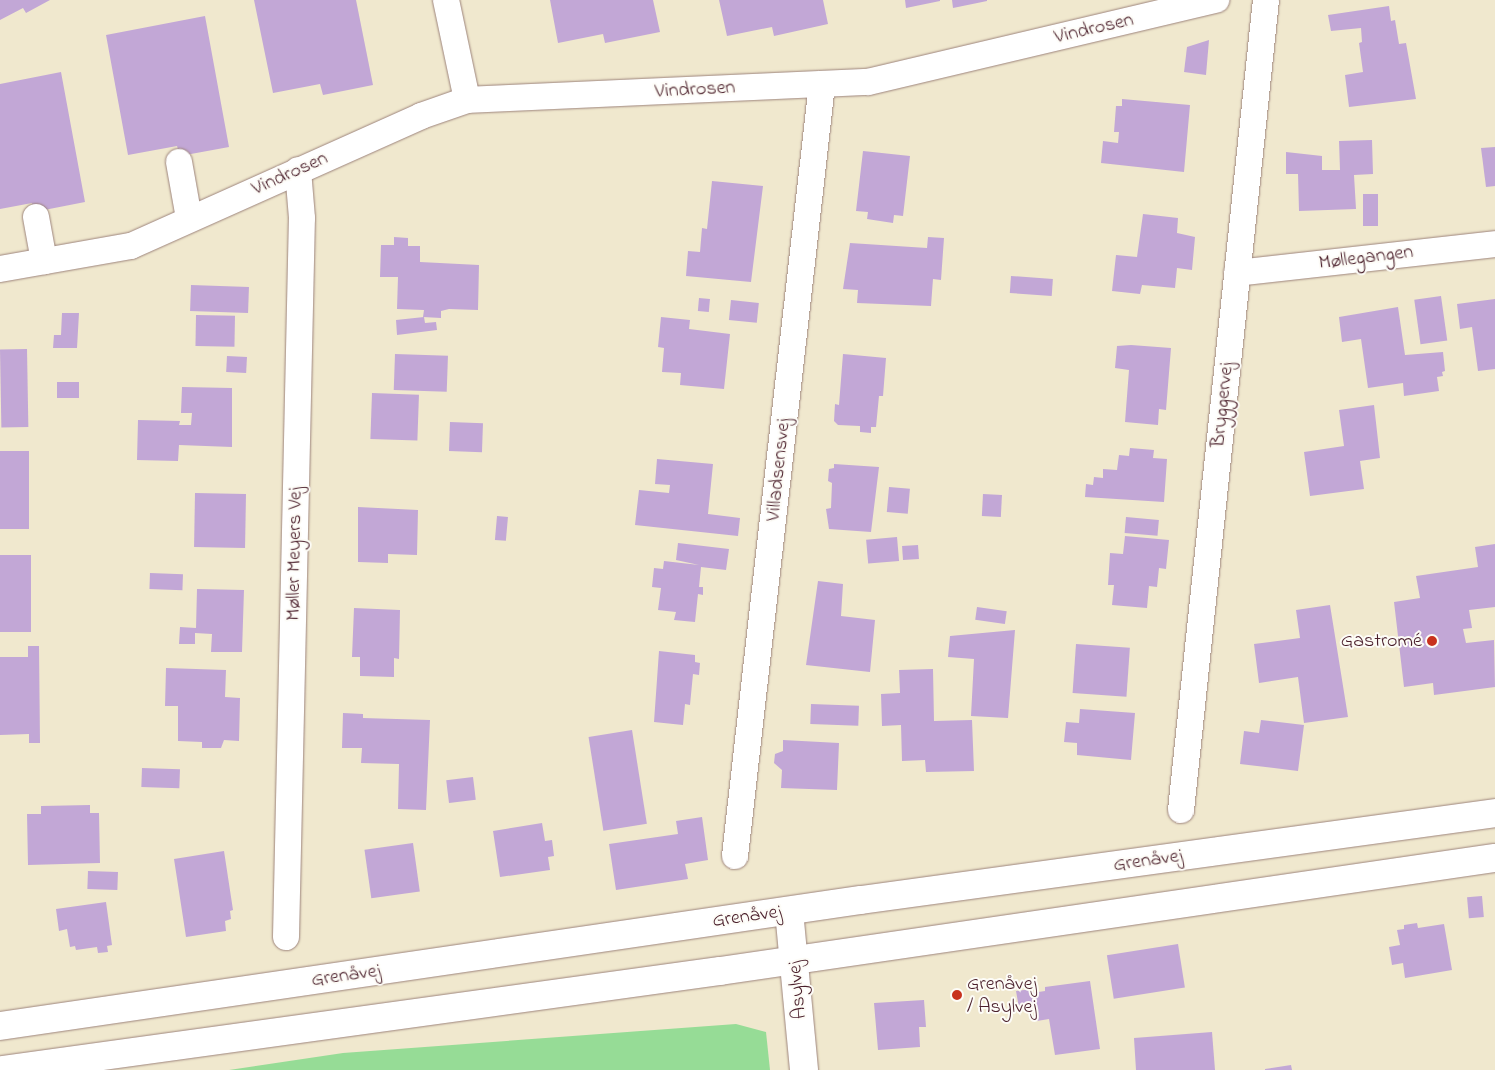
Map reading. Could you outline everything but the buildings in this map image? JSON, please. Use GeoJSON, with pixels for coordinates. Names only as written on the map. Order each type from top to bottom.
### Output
{"type":"FeatureCollection","features":[{"type":"Feature","properties":{"kind":"street"},"geometry":{"type":"LineString","coordinates":[[446,0],[467,100]]}},
{"type":"Feature","properties":{"kind":"street","name":"Vindrosen"},"geometry":{"type":"LineString","coordinates":[[0,269],[131,246],[189,218],[422,116],[467,100],[868,82],[1216,0]]}},
{"type":"Feature","properties":{"kind":"street","name":"Bryggervej"},"geometry":{"type":"LineString","coordinates":[[1181,810],[1266,0]]}},
{"type":"Feature","properties":{"kind":"street","name":"Villadsensvej"},"geometry":{"type":"LineString","coordinates":[[735,856],[822,84]]}},
{"type":"Feature","properties":{"kind":"street"},"geometry":{"type":"LineString","coordinates":[[179,162],[189,218]]}},
{"type":"Feature","properties":{"kind":"street","name":"Møller Meyers Vej"},"geometry":{"type":"LineString","coordinates":[[286,937],[302,218],[298,170]]}},
{"type":"Feature","properties":{"kind":"street"},"geometry":{"type":"LineString","coordinates":[[36,217],[44,261]]}},
{"type":"Feature","properties":{"kind":"street","name":"Møllegangen"},"geometry":{"type":"LineString","coordinates":[[1237,273],[1495,244]]}},
{"type":"Feature","properties":{"kind":"street","name":"Grenåvej"},"geometry":{"type":"LineString","coordinates":[[0,1026],[789,911],[1495,813]]}},
{"type":"Feature","properties":{"kind":"street"},"geometry":{"type":"LineString","coordinates":[[2,1070],[795,960],[1495,858]]}},
{"type":"Feature","properties":{"kind":"street","name":"Asylvej"},"geometry":{"type":"LineString","coordinates":[[789,911],[804,1070]]}},
{"type":"Feature","properties":{"kind":"green space"},"geometry":{"type":"Polygon","coordinates":[[[736,1024],[766,1032],[770,1070],[229,1070],[343,1053],[736,1024]]]}},
{"type":"Feature","properties":{"kind":"place","name":"Gastromé"},"geometry":{"type":"Point","coordinates":[1432,641]}},
{"type":"Feature","properties":{"kind":"place","name":"Grenåvej / Asylvej"},"geometry":{"type":"Point","coordinates":[957,995]}}]}
